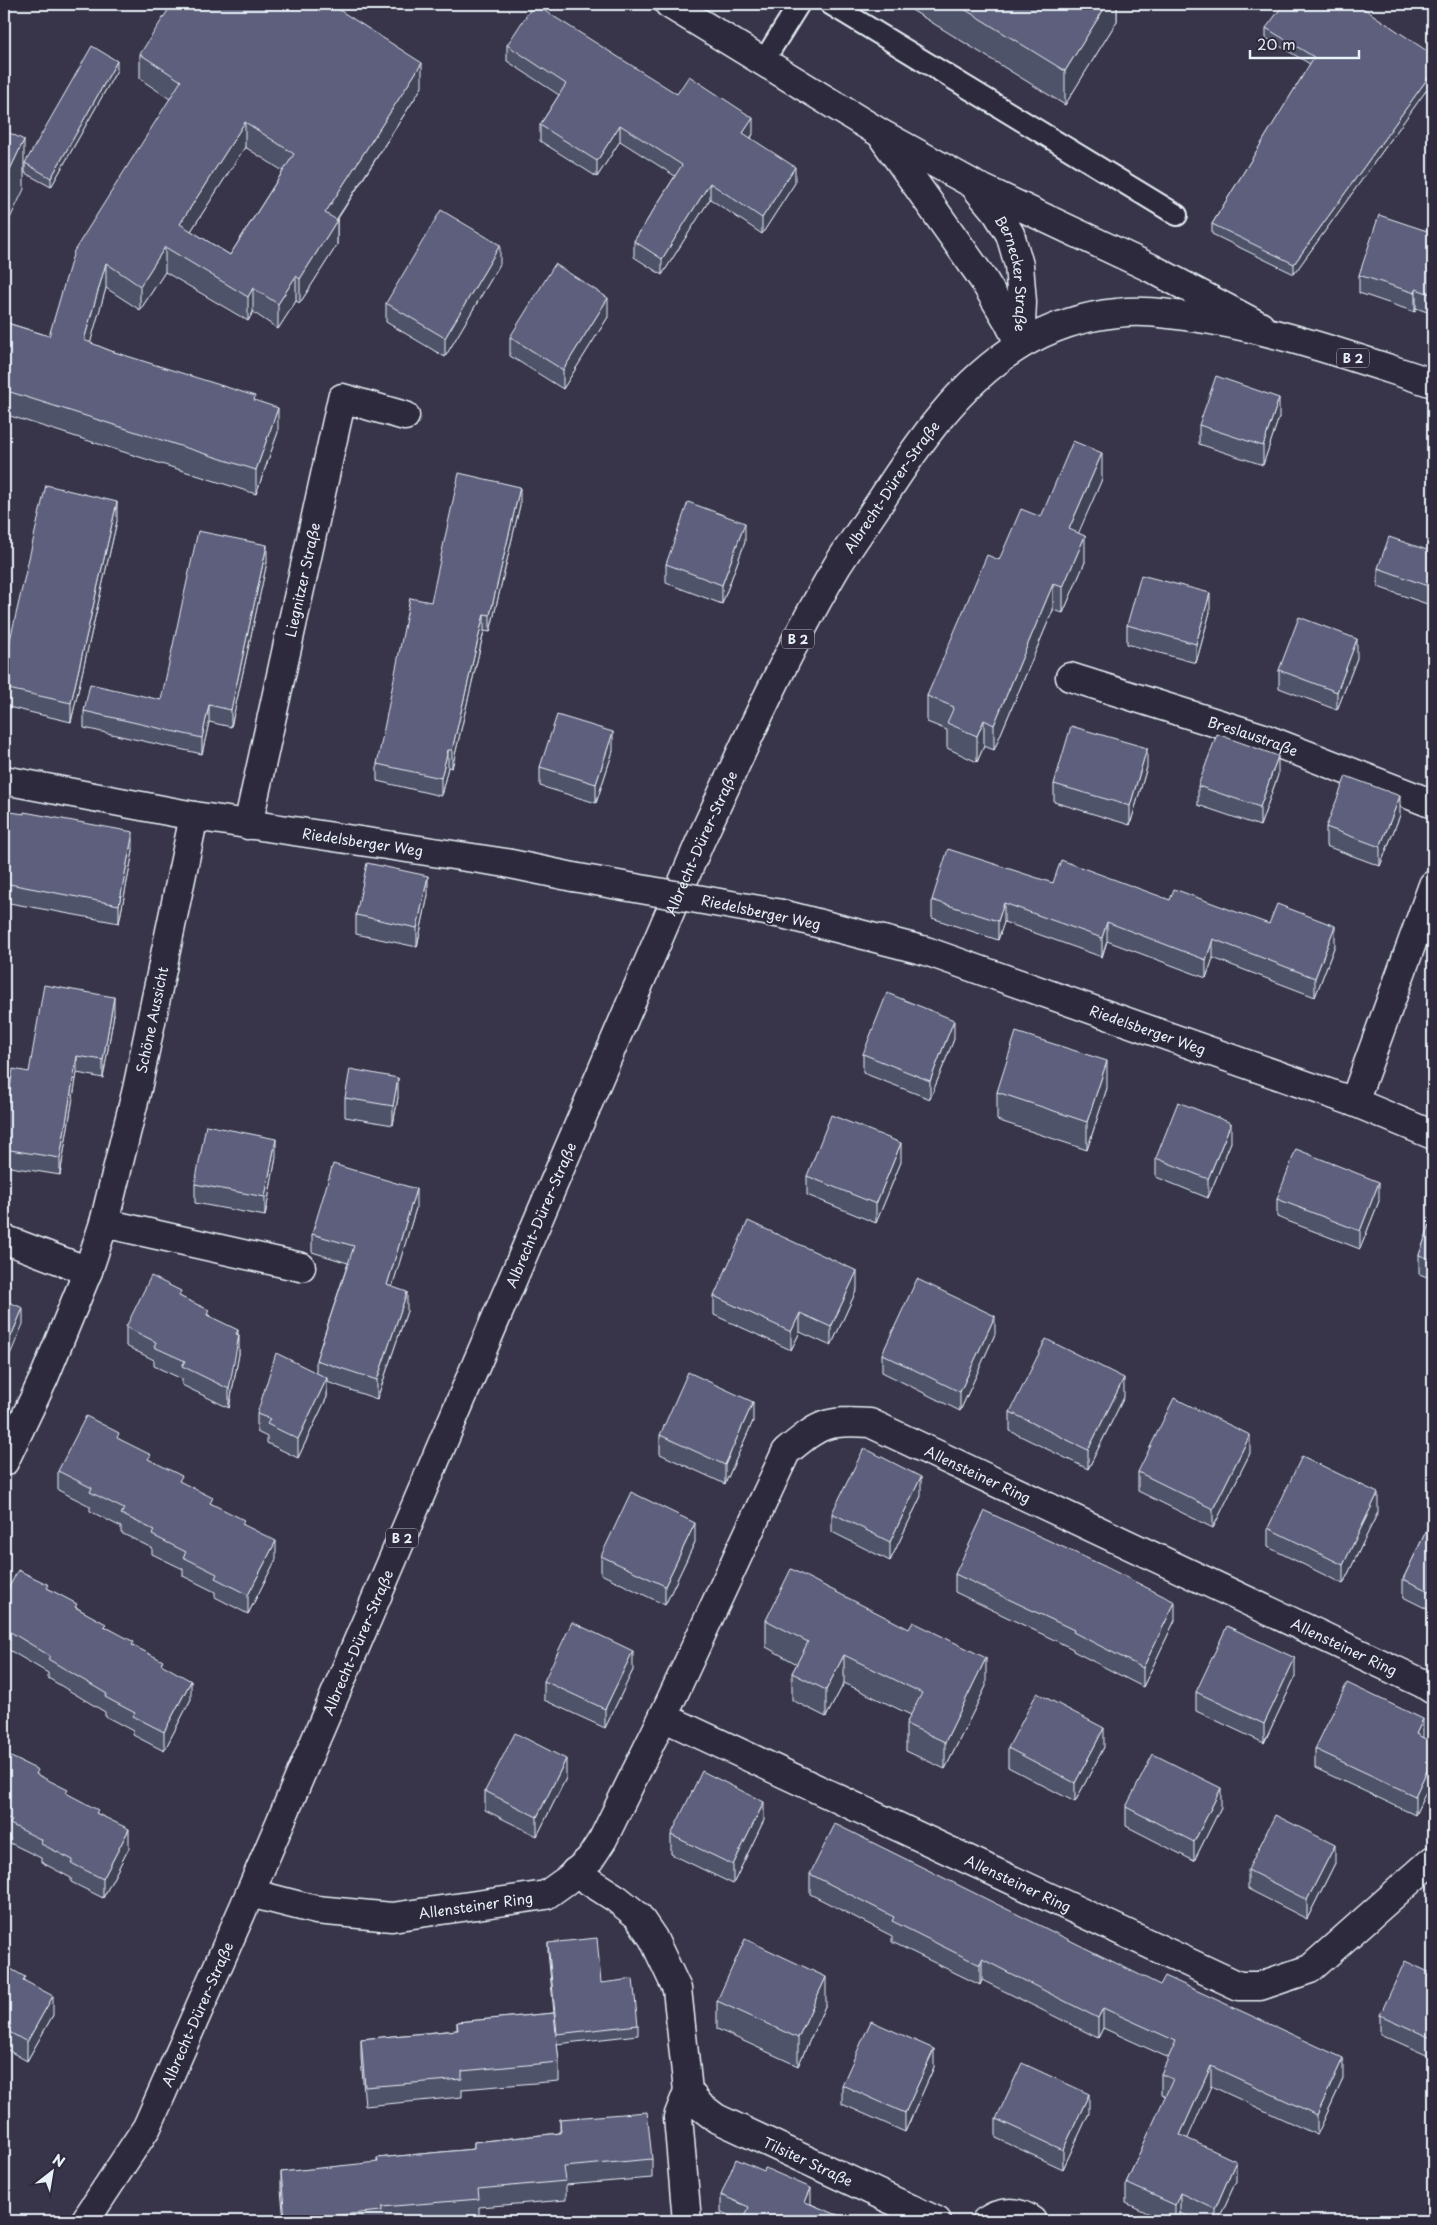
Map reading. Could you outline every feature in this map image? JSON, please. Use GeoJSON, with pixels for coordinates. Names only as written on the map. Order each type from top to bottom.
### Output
{"type":"FeatureCollection","features":[{"type":"Feature","properties":{"kind":"street","name":"Bernecker Straße"},"geometry":{"type":"LineString","coordinates":[[669,4],[880,133],[973,184],[997,213],[1010,234],[1019,265],[1022,302],[1020,345]]}},
{"type":"Feature","properties":{"kind":"street","name":"Bernecker Straße"},"geometry":{"type":"LineString","coordinates":[[880,133],[983,280],[1020,345]]}},
{"type":"Feature","properties":{"kind":"street"},"geometry":{"type":"LineString","coordinates":[[973,184],[1151,268],[1273,333]]}},
{"type":"Feature","properties":{"kind":"street","name":"Albrecht-Dürer-Straße"},"geometry":{"type":"LineString","coordinates":[[84,2221],[147,2128],[250,1893],[699,844],[754,725],[837,566],[917,445],[953,402],[985,372],[1020,345],[1054,329],[1081,320],[1119,312],[1156,312],[1207,319],[1273,333]]}},
{"type":"Feature","properties":{"kind":"street","name":"B 2"},"geometry":{"type":"LineString","coordinates":[[1273,333],[1433,383]]}},
{"type":"Feature","properties":{"kind":"street","name":"Liegnitzer Straße"},"geometry":{"type":"LineString","coordinates":[[248,825],[342,398],[405,416]]}},
{"type":"Feature","properties":{"kind":"street","name":"Breslaustraße"},"geometry":{"type":"LineString","coordinates":[[1070,677],[1262,737],[1433,804]]}},
{"type":"Feature","properties":{"kind":"street","name":"Riedelsberger Weg"},"geometry":{"type":"LineString","coordinates":[[4,780],[248,825],[506,863],[573,877],[782,914],[926,951],[1354,1102],[1433,1135]]}},
{"type":"Feature","properties":{"kind":"street","name":"Schöne Aussicht"},"geometry":{"type":"LineString","coordinates":[[4,1462],[44,1378],[88,1271],[104,1223],[137,1089],[194,816]]}},
{"type":"Feature","properties":{"kind":"street"},"geometry":{"type":"LineString","coordinates":[[1354,1102],[1433,885]]}},
{"type":"Feature","properties":{"kind":"street"},"geometry":{"type":"LineString","coordinates":[[104,1223],[301,1267]]}},
{"type":"Feature","properties":{"kind":"street"},"geometry":{"type":"LineString","coordinates":[[4,1239],[88,1271]]}},
{"type":"Feature","properties":{"kind":"street","name":"Allensteiner Ring"},"geometry":{"type":"LineString","coordinates":[[250,1893],[316,1910],[392,1917],[546,1896],[590,1859],[603,1839],[663,1717],[786,1452],[814,1429],[839,1421],[870,1423],[1422,1683],[1433,1690]]}},
{"type":"Feature","properties":{"kind":"street","name":"Allensteiner Ring"},"geometry":{"type":"LineString","coordinates":[[663,1717],[1238,1986],[1260,1986],[1310,1969],[1433,1860]]}},
{"type":"Feature","properties":{"kind":"street"},"geometry":{"type":"LineString","coordinates":[[575,1872],[617,1899],[638,1916],[653,1938],[677,1989],[688,2091],[678,2117],[687,2221]]}},
{"type":"Feature","properties":{"kind":"street","name":"Tilsiter Straße"},"geometry":{"type":"LineString","coordinates":[[688,2091],[700,2106],[716,2118],[937,2221]]}},
{"type":"Feature","properties":{"kind":"street"},"geometry":{"type":"LineString","coordinates":[[986,2221],[1009,2213],[1021,2215],[1032,2221]]}},
{"type":"Feature","properties":{"kind":"lane"},"geometry":{"type":"LineString","coordinates":[[763,62],[799,4]]}},
{"type":"Feature","properties":{"kind":"lane"},"geometry":{"type":"LineString","coordinates":[[830,4],[1177,215]]}},
{"type":"Feature","properties":{"kind":"building"},"geometry":{"type":"Polygon","coordinates":[[[172,4],[330,4],[422,63],[325,213],[337,220],[300,279],[296,276],[278,304],[253,288],[248,297],[165,247],[140,286],[106,263],[84,340],[111,351],[255,396],[254,400],[278,408],[256,470],[4,390],[4,322],[49,336],[74,251],[181,81],[140,54],[172,4]],[[245,122],[180,224],[230,255],[294,154],[245,122]]]}},
{"type":"Feature","properties":{"kind":"building"},"geometry":{"type":"Polygon","coordinates":[[[534,4],[677,94],[689,76],[753,118],[743,133],[795,167],[762,218],[710,183],[662,259],[634,241],[682,165],[620,125],[597,161],[540,125],[566,84],[507,45],[534,4]]]}},
{"type":"Feature","properties":{"kind":"building"},"geometry":{"type":"Polygon","coordinates":[[[956,4],[1107,4],[1065,71],[956,4]]]}},
{"type":"Feature","properties":{"kind":"building"},"geometry":{"type":"Polygon","coordinates":[[[1284,4],[1357,4],[1433,55],[1433,71],[1294,264],[1212,224],[1314,57],[1266,28],[1284,4]]]}},
{"type":"Feature","properties":{"kind":"building"},"geometry":{"type":"Polygon","coordinates":[[[92,46],[117,61],[51,178],[25,163],[92,46]]]}},
{"type":"Feature","properties":{"kind":"building"},"geometry":{"type":"Polygon","coordinates":[[[4,130],[24,140],[4,182],[4,130]]]}},
{"type":"Feature","properties":{"kind":"building"},"geometry":{"type":"Polygon","coordinates":[[[441,210],[500,245],[445,338],[386,303],[441,210]]]}},
{"type":"Feature","properties":{"kind":"building"},"geometry":{"type":"Polygon","coordinates":[[[1379,215],[1433,233],[1433,295],[1416,289],[1415,293],[1359,275],[1379,215]]]}},
{"type":"Feature","properties":{"kind":"building"},"geometry":{"type":"Polygon","coordinates":[[[555,264],[608,298],[563,370],[510,337],[555,264]]]}},
{"type":"Feature","properties":{"kind":"building"},"geometry":{"type":"Polygon","coordinates":[[[1216,376],[1279,398],[1263,446],[1199,425],[1216,376]]]}},
{"type":"Feature","properties":{"kind":"building"},"geometry":{"type":"Polygon","coordinates":[[[1073,441],[1102,453],[1069,529],[1085,536],[1063,587],[1053,584],[994,725],[984,720],[977,736],[947,723],[954,707],[927,696],[987,555],[999,560],[1021,509],[1041,517],[1073,441]]]}},
{"type":"Feature","properties":{"kind":"building"},"geometry":{"type":"Polygon","coordinates":[[[459,473],[520,487],[490,615],[484,614],[452,750],[448,750],[441,778],[377,764],[410,598],[431,602],[459,473]]]}},
{"type":"Feature","properties":{"kind":"building"},"geometry":{"type":"Polygon","coordinates":[[[46,485],[117,502],[71,703],[4,688],[4,666],[46,485]]]}},
{"type":"Feature","properties":{"kind":"building"},"geometry":{"type":"Polygon","coordinates":[[[688,502],[745,523],[722,585],[666,564],[688,502]]]}},
{"type":"Feature","properties":{"kind":"building"},"geometry":{"type":"Polygon","coordinates":[[[198,531],[267,545],[231,710],[209,705],[202,738],[84,711],[90,684],[161,700],[198,531]]]}},
{"type":"Feature","properties":{"kind":"building"},"geometry":{"type":"Polygon","coordinates":[[[1389,537],[1433,552],[1433,588],[1378,568],[1389,537]]]}},
{"type":"Feature","properties":{"kind":"building"},"geometry":{"type":"Polygon","coordinates":[[[1141,575],[1210,593],[1196,644],[1127,625],[1141,575]]]}},
{"type":"Feature","properties":{"kind":"building"},"geometry":{"type":"Polygon","coordinates":[[[1299,617],[1357,639],[1337,692],[1279,670],[1299,617]]]}},
{"type":"Feature","properties":{"kind":"building"},"geometry":{"type":"Polygon","coordinates":[[[557,715],[613,732],[596,784],[540,767],[557,715]]]}},
{"type":"Feature","properties":{"kind":"building"},"geometry":{"type":"Polygon","coordinates":[[[1071,726],[1147,748],[1130,806],[1054,784],[1071,726]]]}},
{"type":"Feature","properties":{"kind":"building"},"geometry":{"type":"Polygon","coordinates":[[[1217,734],[1278,756],[1260,807],[1198,786],[1217,734]]]}},
{"type":"Feature","properties":{"kind":"building"},"geometry":{"type":"Polygon","coordinates":[[[1346,776],[1400,796],[1380,847],[1326,827],[1346,776]]]}},
{"type":"Feature","properties":{"kind":"building"},"geometry":{"type":"Polygon","coordinates":[[[4,811],[24,814],[24,812],[133,832],[119,905],[4,883],[4,811]]]}},
{"type":"Feature","properties":{"kind":"building"},"geometry":{"type":"Polygon","coordinates":[[[948,849],[1053,883],[1061,860],[1170,900],[1174,889],[1269,924],[1277,904],[1335,926],[1315,978],[1213,939],[1206,960],[1107,922],[1102,938],[1004,903],[998,921],[932,900],[948,849]]]}},
{"type":"Feature","properties":{"kind":"building"},"geometry":{"type":"Polygon","coordinates":[[[367,863],[428,876],[417,928],[356,915],[367,863]]]}},
{"type":"Feature","properties":{"kind":"building"},"geometry":{"type":"Polygon","coordinates":[[[44,985],[114,997],[103,1060],[77,1056],[60,1158],[4,1149],[4,1107],[7,1107],[13,1069],[29,1072],[44,985]]]}},
{"type":"Feature","properties":{"kind":"building"},"geometry":{"type":"Polygon","coordinates":[[[887,993],[954,1020],[930,1081],[863,1054],[887,993]]]}},
{"type":"Feature","properties":{"kind":"building"},"geometry":{"type":"Polygon","coordinates":[[[1016,1032],[1107,1061],[1087,1122],[997,1092],[1016,1032]]]}},
{"type":"Feature","properties":{"kind":"building"},"geometry":{"type":"Polygon","coordinates":[[[350,1069],[398,1078],[393,1106],[345,1098],[350,1069]]]}},
{"type":"Feature","properties":{"kind":"building"},"geometry":{"type":"Polygon","coordinates":[[[1178,1102],[1231,1123],[1208,1179],[1156,1158],[1178,1102]]]}},
{"type":"Feature","properties":{"kind":"building"},"geometry":{"type":"Polygon","coordinates":[[[831,1115],[901,1143],[876,1204],[807,1176],[831,1115]]]}},
{"type":"Feature","properties":{"kind":"building"},"geometry":{"type":"Polygon","coordinates":[[[206,1125],[276,1139],[265,1197],[195,1184],[206,1125]]]}},
{"type":"Feature","properties":{"kind":"building"},"geometry":{"type":"Polygon","coordinates":[[[1296,1149],[1379,1182],[1360,1231],[1277,1199],[1296,1149]]]}},
{"type":"Feature","properties":{"kind":"building"},"geometry":{"type":"Polygon","coordinates":[[[333,1164],[416,1189],[387,1285],[407,1292],[377,1380],[316,1360],[354,1246],[312,1234],[333,1164]]]}},
{"type":"Feature","properties":{"kind":"building"},"geometry":{"type":"Polygon","coordinates":[[[1433,1216],[1433,1260],[1419,1255],[1433,1216]]]}},
{"type":"Feature","properties":{"kind":"building"},"geometry":{"type":"Polygon","coordinates":[[[748,1221],[857,1271],[831,1327],[800,1313],[791,1332],[714,1296],[748,1221]]]}},
{"type":"Feature","properties":{"kind":"building"},"geometry":{"type":"Polygon","coordinates":[[[151,1276],[181,1291],[179,1296],[209,1310],[207,1315],[238,1330],[236,1334],[239,1335],[229,1389],[182,1366],[185,1361],[154,1347],[156,1342],[126,1327],[151,1276]]]}},
{"type":"Feature","properties":{"kind":"building"},"geometry":{"type":"Polygon","coordinates":[[[917,1279],[995,1316],[960,1392],[882,1354],[917,1279]]]}},
{"type":"Feature","properties":{"kind":"building"},"geometry":{"type":"Polygon","coordinates":[[[4,1300],[23,1308],[4,1353],[4,1300]]]}},
{"type":"Feature","properties":{"kind":"building"},"geometry":{"type":"Polygon","coordinates":[[[1046,1339],[1124,1378],[1088,1450],[1010,1412],[1046,1339]]]}},
{"type":"Feature","properties":{"kind":"building"},"geometry":{"type":"Polygon","coordinates":[[[276,1353],[327,1378],[298,1439],[267,1424],[270,1419],[257,1414],[276,1353]]]}},
{"type":"Feature","properties":{"kind":"building"},"geometry":{"type":"Polygon","coordinates":[[[688,1372],[753,1402],[725,1465],[660,1435],[688,1372]]]}},
{"type":"Feature","properties":{"kind":"building"},"geometry":{"type":"Polygon","coordinates":[[[4,1379],[9,1381],[4,1391],[4,1379]]]}},
{"type":"Feature","properties":{"kind":"building"},"geometry":{"type":"Polygon","coordinates":[[[1174,1398],[1250,1435],[1213,1509],[1138,1472],[1174,1398]]]}},
{"type":"Feature","properties":{"kind":"building"},"geometry":{"type":"Polygon","coordinates":[[[86,1416],[119,1433],[117,1438],[151,1455],[148,1459],[182,1476],[179,1481],[213,1498],[210,1503],[244,1520],[242,1524],[276,1541],[248,1595],[215,1578],[217,1574],[183,1557],[186,1552],[152,1535],[154,1530],[121,1514],[124,1509],[90,1492],[92,1488],[58,1471],[86,1416]]]}},
{"type":"Feature","properties":{"kind":"building"},"geometry":{"type":"Polygon","coordinates":[[[864,1448],[921,1477],[890,1542],[832,1513],[864,1448]]]}},
{"type":"Feature","properties":{"kind":"building"},"geometry":{"type":"Polygon","coordinates":[[[1302,1456],[1378,1493],[1343,1565],[1268,1528],[1302,1456]]]}},
{"type":"Feature","properties":{"kind":"building"},"geometry":{"type":"Polygon","coordinates":[[[631,1492],[695,1523],[665,1586],[601,1556],[631,1492]]]}},
{"type":"Feature","properties":{"kind":"building"},"geometry":{"type":"Polygon","coordinates":[[[985,1511],[1106,1567],[1175,1602],[1143,1668],[1073,1632],[1074,1630],[955,1574],[985,1511]]]}},
{"type":"Feature","properties":{"kind":"building"},"geometry":{"type":"Polygon","coordinates":[[[1433,1517],[1433,1593],[1403,1579],[1433,1517]]]}},
{"type":"Feature","properties":{"kind":"building"},"geometry":{"type":"Polygon","coordinates":[[[791,1569],[909,1629],[913,1622],[986,1658],[945,1742],[906,1724],[922,1693],[844,1655],[826,1690],[792,1673],[808,1642],[766,1620],[791,1569]]]}},
{"type":"Feature","properties":{"kind":"building"},"geometry":{"type":"Polygon","coordinates":[[[18,1570],[49,1585],[47,1588],[77,1604],[75,1607],[106,1624],[104,1626],[134,1642],[132,1645],[163,1661],[161,1664],[191,1681],[164,1732],[133,1716],[135,1713],[105,1697],[107,1694],[48,1659],[50,1656],[4,1628],[4,1597],[18,1570]]]}},
{"type":"Feature","properties":{"kind":"building"},"geometry":{"type":"Polygon","coordinates":[[[572,1622],[633,1651],[605,1709],[544,1681],[572,1622]]]}},
{"type":"Feature","properties":{"kind":"building"},"geometry":{"type":"Polygon","coordinates":[[[1227,1626],[1295,1658],[1264,1724],[1196,1692],[1227,1626]]]}},
{"type":"Feature","properties":{"kind":"building"},"geometry":{"type":"Polygon","coordinates":[[[1347,1683],[1423,1719],[1416,1734],[1433,1743],[1433,1758],[1415,1796],[1315,1749],[1347,1683]]]}},
{"type":"Feature","properties":{"kind":"building"},"geometry":{"type":"Polygon","coordinates":[[[1037,1693],[1104,1728],[1075,1783],[1008,1748],[1037,1693]]]}},
{"type":"Feature","properties":{"kind":"building"},"geometry":{"type":"Polygon","coordinates":[[[515,1733],[566,1759],[537,1817],[485,1791],[515,1733]]]}},
{"type":"Feature","properties":{"kind":"building"},"geometry":{"type":"Polygon","coordinates":[[[4,1749],[7,1751],[5,1754],[38,1770],[36,1774],[68,1790],[66,1793],[98,1810],[96,1813],[129,1829],[103,1879],[71,1863],[73,1860],[41,1844],[42,1840],[10,1824],[12,1820],[4,1816],[4,1749]]]}},
{"type":"Feature","properties":{"kind":"building"},"geometry":{"type":"Polygon","coordinates":[[[1153,1754],[1221,1788],[1194,1842],[1126,1807],[1153,1754]]]}},
{"type":"Feature","properties":{"kind":"building"},"geometry":{"type":"Polygon","coordinates":[[[702,1771],[764,1802],[733,1865],[671,1835],[702,1771]]]}},
{"type":"Feature","properties":{"kind":"building"},"geometry":{"type":"Polygon","coordinates":[[[1275,1815],[1335,1845],[1307,1900],[1248,1870],[1275,1815]]]}},
{"type":"Feature","properties":{"kind":"building"},"geometry":{"type":"Polygon","coordinates":[[[835,1824],[1160,1985],[1165,1976],[1343,2058],[1317,2115],[1211,2066],[1180,2135],[1236,2161],[1215,2209],[1180,2193],[1175,2205],[1126,2183],[1173,2079],[1161,2074],[1176,2041],[1103,2008],[1098,2018],[982,1959],[980,1965],[892,1921],[894,1917],[810,1874],[835,1824]]]}},
{"type":"Feature","properties":{"kind":"building"},"geometry":{"type":"Polygon","coordinates":[[[597,1938],[601,1983],[633,1979],[638,2025],[557,2034],[548,1943],[597,1938]]]}},
{"type":"Feature","properties":{"kind":"building"},"geometry":{"type":"Polygon","coordinates":[[[745,1939],[826,1977],[798,2038],[717,2001],[745,1939]]]}},
{"type":"Feature","properties":{"kind":"building"},"geometry":{"type":"Polygon","coordinates":[[[1405,1961],[1433,1974],[1433,2039],[1380,2015],[1405,1961]]]}},
{"type":"Feature","properties":{"kind":"building"},"geometry":{"type":"Polygon","coordinates":[[[4,1965],[25,1977],[23,1980],[53,1996],[27,2042],[4,2029],[4,1965]]]}},
{"type":"Feature","properties":{"kind":"building"},"geometry":{"type":"Polygon","coordinates":[[[554,2013],[559,2062],[462,2071],[462,2079],[365,2087],[361,2039],[458,2030],[457,2022],[554,2013]]]}},
{"type":"Feature","properties":{"kind":"building"},"geometry":{"type":"Polygon","coordinates":[[[871,2021],[934,2049],[905,2113],[842,2085],[871,2021]]]}},
{"type":"Feature","properties":{"kind":"building"},"geometry":{"type":"Polygon","coordinates":[[[1022,2063],[1089,2094],[1063,2150],[996,2119],[1022,2063]]]}},
{"type":"Feature","properties":{"kind":"building"},"geometry":{"type":"Polygon","coordinates":[[[647,2112],[652,2159],[564,2167],[566,2181],[478,2189],[479,2199],[382,2207],[382,2211],[285,2220],[281,2172],[378,2162],[377,2158],[474,2149],[474,2142],[561,2133],[560,2119],[647,2112]]]}},
{"type":"Feature","properties":{"kind":"building"},"geometry":{"type":"Polygon","coordinates":[[[736,2159],[764,2171],[765,2168],[811,2188],[805,2202],[848,2219],[847,2221],[743,2221],[749,2207],[721,2195],[736,2159]]]}},
{"type":"Feature","properties":{"kind":"building"},"geometry":{"type":"Polygon","coordinates":[[[657,2219],[657,2221],[636,2221],[657,2219]]]}}]}
